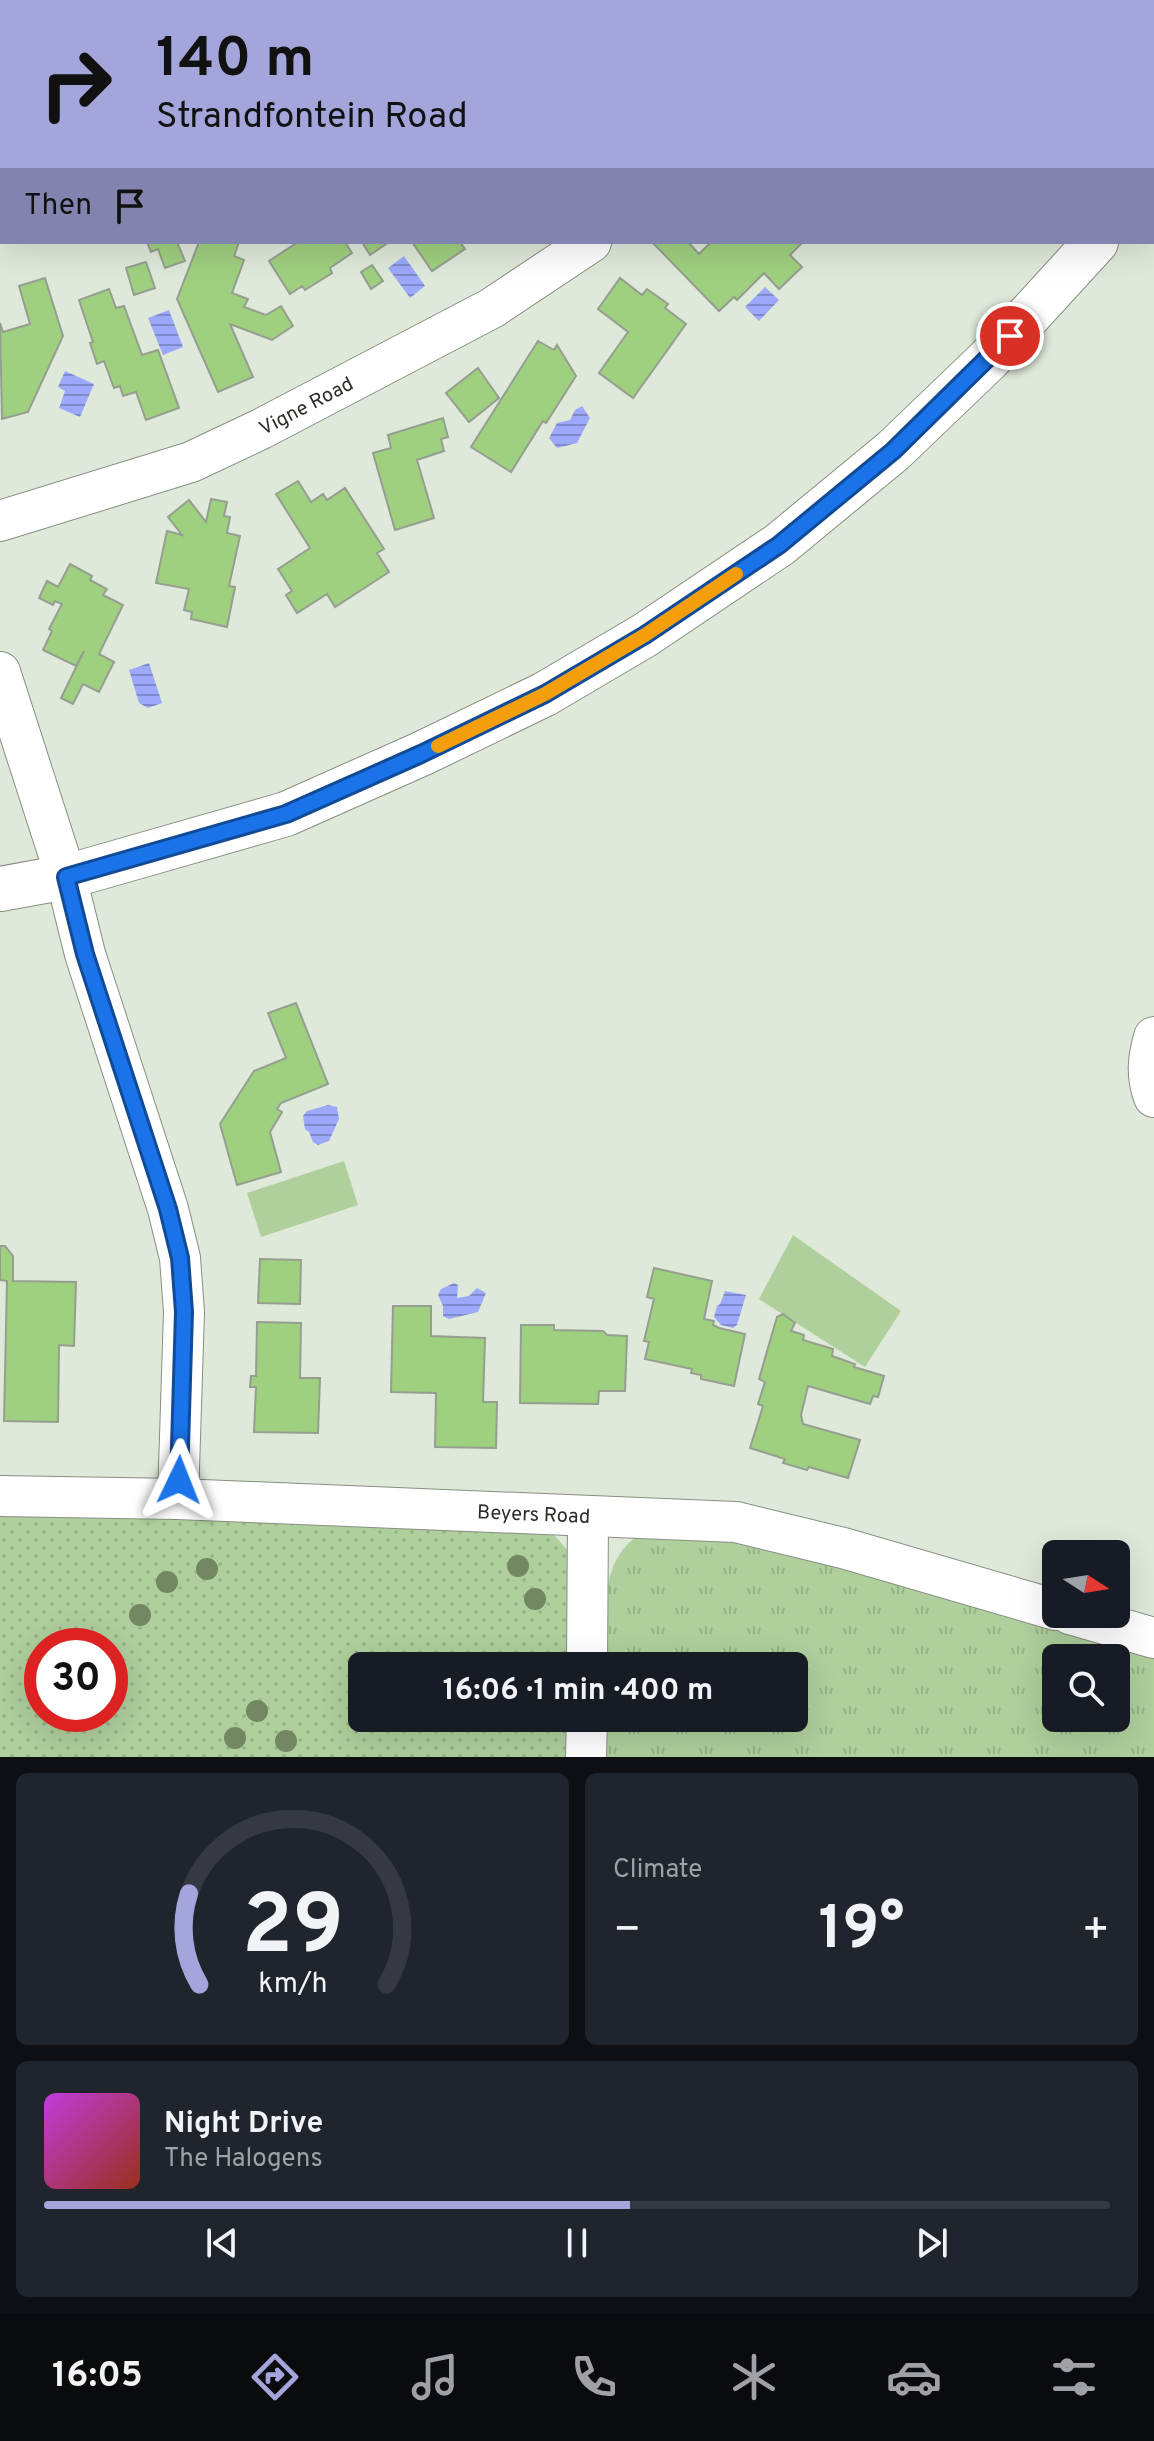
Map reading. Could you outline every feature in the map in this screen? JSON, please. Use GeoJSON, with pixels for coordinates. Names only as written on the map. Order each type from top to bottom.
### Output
{"type":"FeatureCollection","features":[{"type":"Feature","properties":{"kind":"main road"},"geometry":{"type":"LineString","coordinates":[[0,889],[66,877],[286,814],[545,694],[645,635],[779,545],[893,451],[989,359],[1094,244]]}},
{"type":"Feature","properties":{"kind":"street","name":"Vigne Road"},"geometry":{"type":"LineString","coordinates":[[0,521],[176,467],[219,449],[492,308],[588,244]]}},
{"type":"Feature","properties":{"kind":"street"},"geometry":{"type":"LineString","coordinates":[[0,672],[66,877],[85,954],[168,1209],[180,1258],[184,1312],[178,1499]]}},
{"type":"Feature","properties":{"kind":"street"},"geometry":{"type":"LineString","coordinates":[[1154,1037],[1149,1056],[1149,1083],[1154,1097]]}},
{"type":"Feature","properties":{"kind":"street","name":"Beyers Road"},"geometry":{"type":"LineString","coordinates":[[0,1496],[178,1499],[736,1522],[843,1548],[1042,1606]]}},
{"type":"Feature","properties":{"kind":"street"},"geometry":{"type":"LineString","coordinates":[[587,1652],[588,1517]]}},
{"type":"Feature","properties":{"kind":"street"},"geometry":{"type":"LineString","coordinates":[[1119,1628],[1154,1638]]}},
{"type":"Feature","properties":{"kind":"street"},"geometry":{"type":"LineString","coordinates":[[586,1757],[587,1732]]}},
{"type":"Feature","properties":{"kind":"green space"},"geometry":{"type":"Polygon","coordinates":[[[344,1161],[358,1205],[261,1237],[247,1193],[344,1161]]]}},
{"type":"Feature","properties":{"kind":"green space"},"geometry":{"type":"Polygon","coordinates":[[[793,1235],[901,1311],[865,1367],[759,1299],[793,1235]]]}},
{"type":"Feature","properties":{"kind":"green space"},"geometry":{"type":"Polygon","coordinates":[[[0,1508],[536,1526],[555,1536],[570,1553],[575,1652],[348,1652],[348,1732],[574,1732],[573,1757],[0,1757],[0,1508]]]}},
{"type":"Feature","properties":{"kind":"green space"},"geometry":{"type":"Polygon","coordinates":[[[673,1521],[1042,1621],[1042,1628],[1069,1628],[1128,1644],[1042,1644],[1042,1732],[1130,1732],[1130,1645],[1154,1651],[1154,1757],[604,1757],[605,1732],[808,1732],[808,1652],[606,1652],[605,1613],[615,1562],[638,1536],[673,1521]]]}},
{"type":"Feature","properties":{"kind":"water"},"geometry":{"type":"Polygon","coordinates":[[[404,256],[425,286],[410,298],[388,268],[404,256]]]}},
{"type":"Feature","properties":{"kind":"water"},"geometry":{"type":"Polygon","coordinates":[[[765,287],[779,300],[759,321],[745,307],[765,287]]]}},
{"type":"Feature","properties":{"kind":"water"},"geometry":{"type":"Polygon","coordinates":[[[169,310],[183,347],[163,355],[148,318],[169,310]]]}},
{"type":"Feature","properties":{"kind":"water"},"geometry":{"type":"Polygon","coordinates":[[[65,371],[94,384],[80,417],[59,408],[65,391],[58,387],[65,371]]]}},
{"type":"Feature","properties":{"kind":"water"},"geometry":{"type":"Polygon","coordinates":[[[582,406],[590,418],[577,443],[557,448],[549,438],[557,423],[570,420],[575,410],[582,406]]]}},
{"type":"Feature","properties":{"kind":"water"},"geometry":{"type":"Polygon","coordinates":[[[149,663],[162,703],[148,708],[139,703],[129,670],[149,663]]]}},
{"type":"Feature","properties":{"kind":"water"},"geometry":{"type":"Polygon","coordinates":[[[328,1105],[337,1107],[339,1119],[329,1141],[318,1145],[305,1129],[303,1116],[307,1111],[328,1105]]]}},
{"type":"Feature","properties":{"kind":"water"},"geometry":{"type":"Polygon","coordinates":[[[454,1283],[458,1285],[457,1298],[469,1296],[477,1288],[486,1293],[478,1312],[449,1319],[443,1316],[438,1295],[441,1289],[454,1283]]]}},
{"type":"Feature","properties":{"kind":"water"},"geometry":{"type":"Polygon","coordinates":[[[725,1291],[746,1295],[737,1325],[733,1328],[721,1325],[714,1317],[725,1291]]]}},
{"type":"Feature","properties":{"kind":"building"},"geometry":{"type":"Polygon","coordinates":[[[148,244],[178,244],[185,261],[165,268],[158,249],[151,252],[148,244]]]}},
{"type":"Feature","properties":{"kind":"building"},"geometry":{"type":"Polygon","coordinates":[[[198,244],[238,244],[234,256],[244,260],[232,293],[248,299],[244,307],[266,315],[281,306],[293,326],[272,340],[230,324],[253,377],[218,392],[177,299],[198,244]]]}},
{"type":"Feature","properties":{"kind":"building"},"geometry":{"type":"Polygon","coordinates":[[[295,244],[346,244],[352,253],[330,268],[332,273],[305,290],[302,286],[290,294],[269,261],[295,244]]]}},
{"type":"Feature","properties":{"kind":"building"},"geometry":{"type":"Polygon","coordinates":[[[363,244],[386,244],[370,255],[363,244]]]}},
{"type":"Feature","properties":{"kind":"building"},"geometry":{"type":"Polygon","coordinates":[[[413,244],[461,244],[465,249],[432,271],[413,244]]]}},
{"type":"Feature","properties":{"kind":"building"},"geometry":{"type":"Polygon","coordinates":[[[654,244],[690,244],[699,254],[709,244],[801,244],[790,255],[802,267],[779,289],[764,273],[737,300],[734,297],[719,311],[654,244]]]}},
{"type":"Feature","properties":{"kind":"building"},"geometry":{"type":"Polygon","coordinates":[[[146,262],[155,288],[134,295],[126,268],[146,262]]]}},
{"type":"Feature","properties":{"kind":"building"},"geometry":{"type":"Polygon","coordinates":[[[372,265],[383,281],[371,289],[361,272],[372,265]]]}},
{"type":"Feature","properties":{"kind":"building"},"geometry":{"type":"Polygon","coordinates":[[[45,278],[63,336],[28,412],[2,419],[0,323],[3,332],[30,324],[19,286],[45,278]]]}},
{"type":"Feature","properties":{"kind":"building"},"geometry":{"type":"Polygon","coordinates":[[[620,278],[642,295],[647,289],[668,304],[665,308],[686,324],[633,398],[599,373],[628,332],[598,309],[620,278]]]}},
{"type":"Feature","properties":{"kind":"building"},"geometry":{"type":"Polygon","coordinates":[[[109,289],[116,308],[124,306],[142,355],[158,350],[179,408],[146,420],[136,392],[123,396],[120,386],[114,388],[104,361],[97,364],[79,300],[109,289]]]}},
{"type":"Feature","properties":{"kind":"building"},"geometry":{"type":"Polygon","coordinates":[[[538,341],[554,350],[557,345],[576,376],[511,472],[471,447],[538,341]]]}},
{"type":"Feature","properties":{"kind":"building"},"geometry":{"type":"Polygon","coordinates":[[[478,368],[499,398],[469,422],[446,393],[478,368]]]}},
{"type":"Feature","properties":{"kind":"building"},"geometry":{"type":"Polygon","coordinates":[[[443,418],[448,437],[441,439],[444,451],[417,460],[434,518],[395,530],[373,453],[391,448],[388,435],[443,418]]]}},
{"type":"Feature","properties":{"kind":"building"},"geometry":{"type":"Polygon","coordinates":[[[298,481],[311,502],[323,494],[327,500],[345,488],[384,549],[377,553],[389,572],[335,607],[327,594],[297,613],[286,595],[292,591],[278,569],[310,548],[276,494],[298,481]]]}},
{"type":"Feature","properties":{"kind":"building"},"geometry":{"type":"Polygon","coordinates":[[[211,499],[227,502],[224,516],[230,517],[227,533],[240,536],[229,586],[235,587],[227,627],[191,619],[192,612],[184,610],[189,589],[156,583],[167,531],[182,535],[168,517],[189,500],[206,522],[211,499]]]}},
{"type":"Feature","properties":{"kind":"building"},"geometry":{"type":"Polygon","coordinates":[[[70,564],[107,589],[103,595],[123,605],[99,654],[114,662],[99,692],[83,684],[73,704],[61,698],[84,651],[76,666],[43,650],[52,631],[49,629],[62,604],[55,601],[53,605],[39,598],[47,581],[58,587],[70,564]]]}},
{"type":"Feature","properties":{"kind":"building"},"geometry":{"type":"Polygon","coordinates":[[[296,1003],[328,1084],[281,1103],[277,1109],[282,1112],[270,1132],[281,1172],[237,1185],[220,1124],[254,1071],[286,1058],[268,1013],[296,1003]]]}},
{"type":"Feature","properties":{"kind":"building"},"geometry":{"type":"Polygon","coordinates":[[[0,1246],[5,1246],[13,1256],[13,1281],[76,1282],[74,1346],[59,1345],[58,1422],[4,1421],[7,1281],[0,1280],[0,1246]]]}},
{"type":"Feature","properties":{"kind":"building"},"geometry":{"type":"Polygon","coordinates":[[[260,1259],[301,1260],[300,1304],[258,1303],[260,1259]]]}},
{"type":"Feature","properties":{"kind":"building"},"geometry":{"type":"Polygon","coordinates":[[[654,1268],[712,1281],[704,1319],[714,1321],[713,1325],[719,1328],[745,1334],[734,1386],[701,1379],[701,1375],[691,1373],[692,1369],[645,1359],[649,1342],[644,1341],[654,1299],[647,1297],[654,1268]]]}},
{"type":"Feature","properties":{"kind":"building"},"geometry":{"type":"Polygon","coordinates":[[[393,1306],[431,1306],[431,1336],[485,1338],[483,1402],[497,1402],[496,1448],[435,1447],[436,1393],[391,1392],[393,1306]]]}},
{"type":"Feature","properties":{"kind":"building"},"geometry":{"type":"Polygon","coordinates":[[[783,1314],[795,1323],[791,1331],[804,1335],[803,1340],[833,1349],[832,1356],[855,1364],[854,1367],[884,1376],[878,1397],[873,1396],[870,1404],[808,1386],[801,1415],[803,1424],[860,1440],[848,1478],[783,1463],[785,1459],[750,1448],[763,1406],[758,1404],[765,1382],[759,1379],[777,1317],[783,1314]]]}},
{"type":"Feature","properties":{"kind":"building"},"geometry":{"type":"Polygon","coordinates":[[[257,1322],[301,1323],[300,1378],[320,1378],[318,1433],[254,1432],[256,1387],[250,1387],[251,1376],[256,1376],[257,1322]]]}},
{"type":"Feature","properties":{"kind":"building"},"geometry":{"type":"Polygon","coordinates":[[[521,1325],[554,1325],[554,1330],[603,1331],[607,1335],[627,1336],[625,1391],[599,1391],[598,1404],[520,1403],[521,1325]]]}},
{"type":"Feature","properties":{"kind":"slow traffic"},"geometry":{"type":"LineString","coordinates":[[438,746],[545,694],[645,635],[736,574]]}},
{"type":"Feature","properties":{"kind":"route"},"geometry":{"type":"LineString","coordinates":[[179,1480],[184,1312],[180,1258],[168,1209],[85,954],[66,877],[286,814],[545,694],[645,635],[779,545],[893,451],[1010,336]]}}]}
